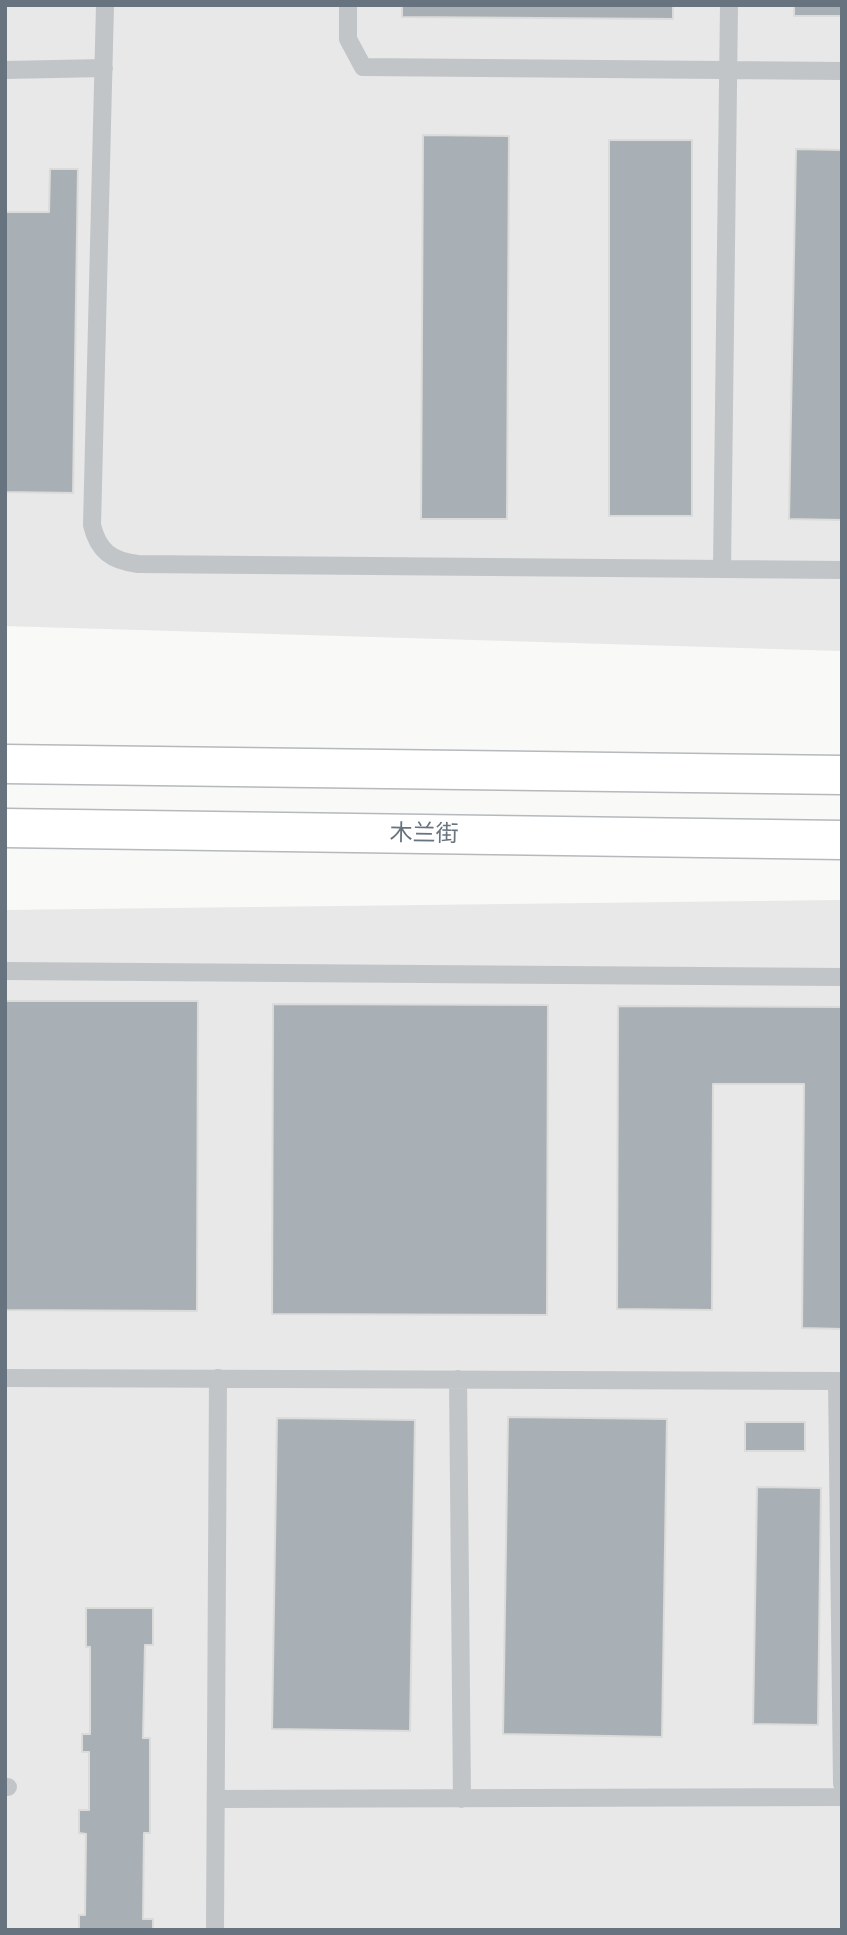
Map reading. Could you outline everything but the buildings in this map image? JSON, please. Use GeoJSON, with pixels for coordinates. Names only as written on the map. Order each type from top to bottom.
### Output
{"type":"FeatureCollection","features":[{"type":"Feature","properties":{"kind":"main road"},"geometry":{"type":"LineString","coordinates":[[5,764],[842,775]]}},
{"type":"Feature","properties":{"kind":"main road","name":"木兰街"},"geometry":{"type":"LineString","coordinates":[[5,828],[842,840]]}},
{"type":"Feature","properties":{"kind":"lane"},"geometry":{"type":"LineString","coordinates":[[105,5],[92,525],[102,549],[113,558],[138,564],[842,570]]}},
{"type":"Feature","properties":{"kind":"lane"},"geometry":{"type":"LineString","coordinates":[[348,5],[348,39],[363,67],[842,71]]}},
{"type":"Feature","properties":{"kind":"lane"},"geometry":{"type":"LineString","coordinates":[[722,569],[729,5]]}},
{"type":"Feature","properties":{"kind":"lane"},"geometry":{"type":"LineString","coordinates":[[5,70],[104,68]]}},
{"type":"Feature","properties":{"kind":"lane"},"geometry":{"type":"LineString","coordinates":[[5,971],[842,977]]}},
{"type":"Feature","properties":{"kind":"lane"},"geometry":{"type":"LineString","coordinates":[[5,1378],[839,1381],[842,1784]]}},
{"type":"Feature","properties":{"kind":"lane"},"geometry":{"type":"LineString","coordinates":[[215,1930],[218,1378]]}},
{"type":"Feature","properties":{"kind":"lane"},"geometry":{"type":"LineString","coordinates":[[457,1379],[462,1799]]}},
{"type":"Feature","properties":{"kind":"lane"},"geometry":{"type":"LineString","coordinates":[[216,1799],[842,1797]]}},
{"type":"Feature","properties":{"kind":"shaded area"},"geometry":{"type":"Polygon","coordinates":[[[5,5],[842,5],[842,651],[5,626],[5,5]]]}},
{"type":"Feature","properties":{"kind":"shaded area"},"geometry":{"type":"Polygon","coordinates":[[[842,900],[842,1930],[5,1930],[5,910],[842,900]]]}}]}
